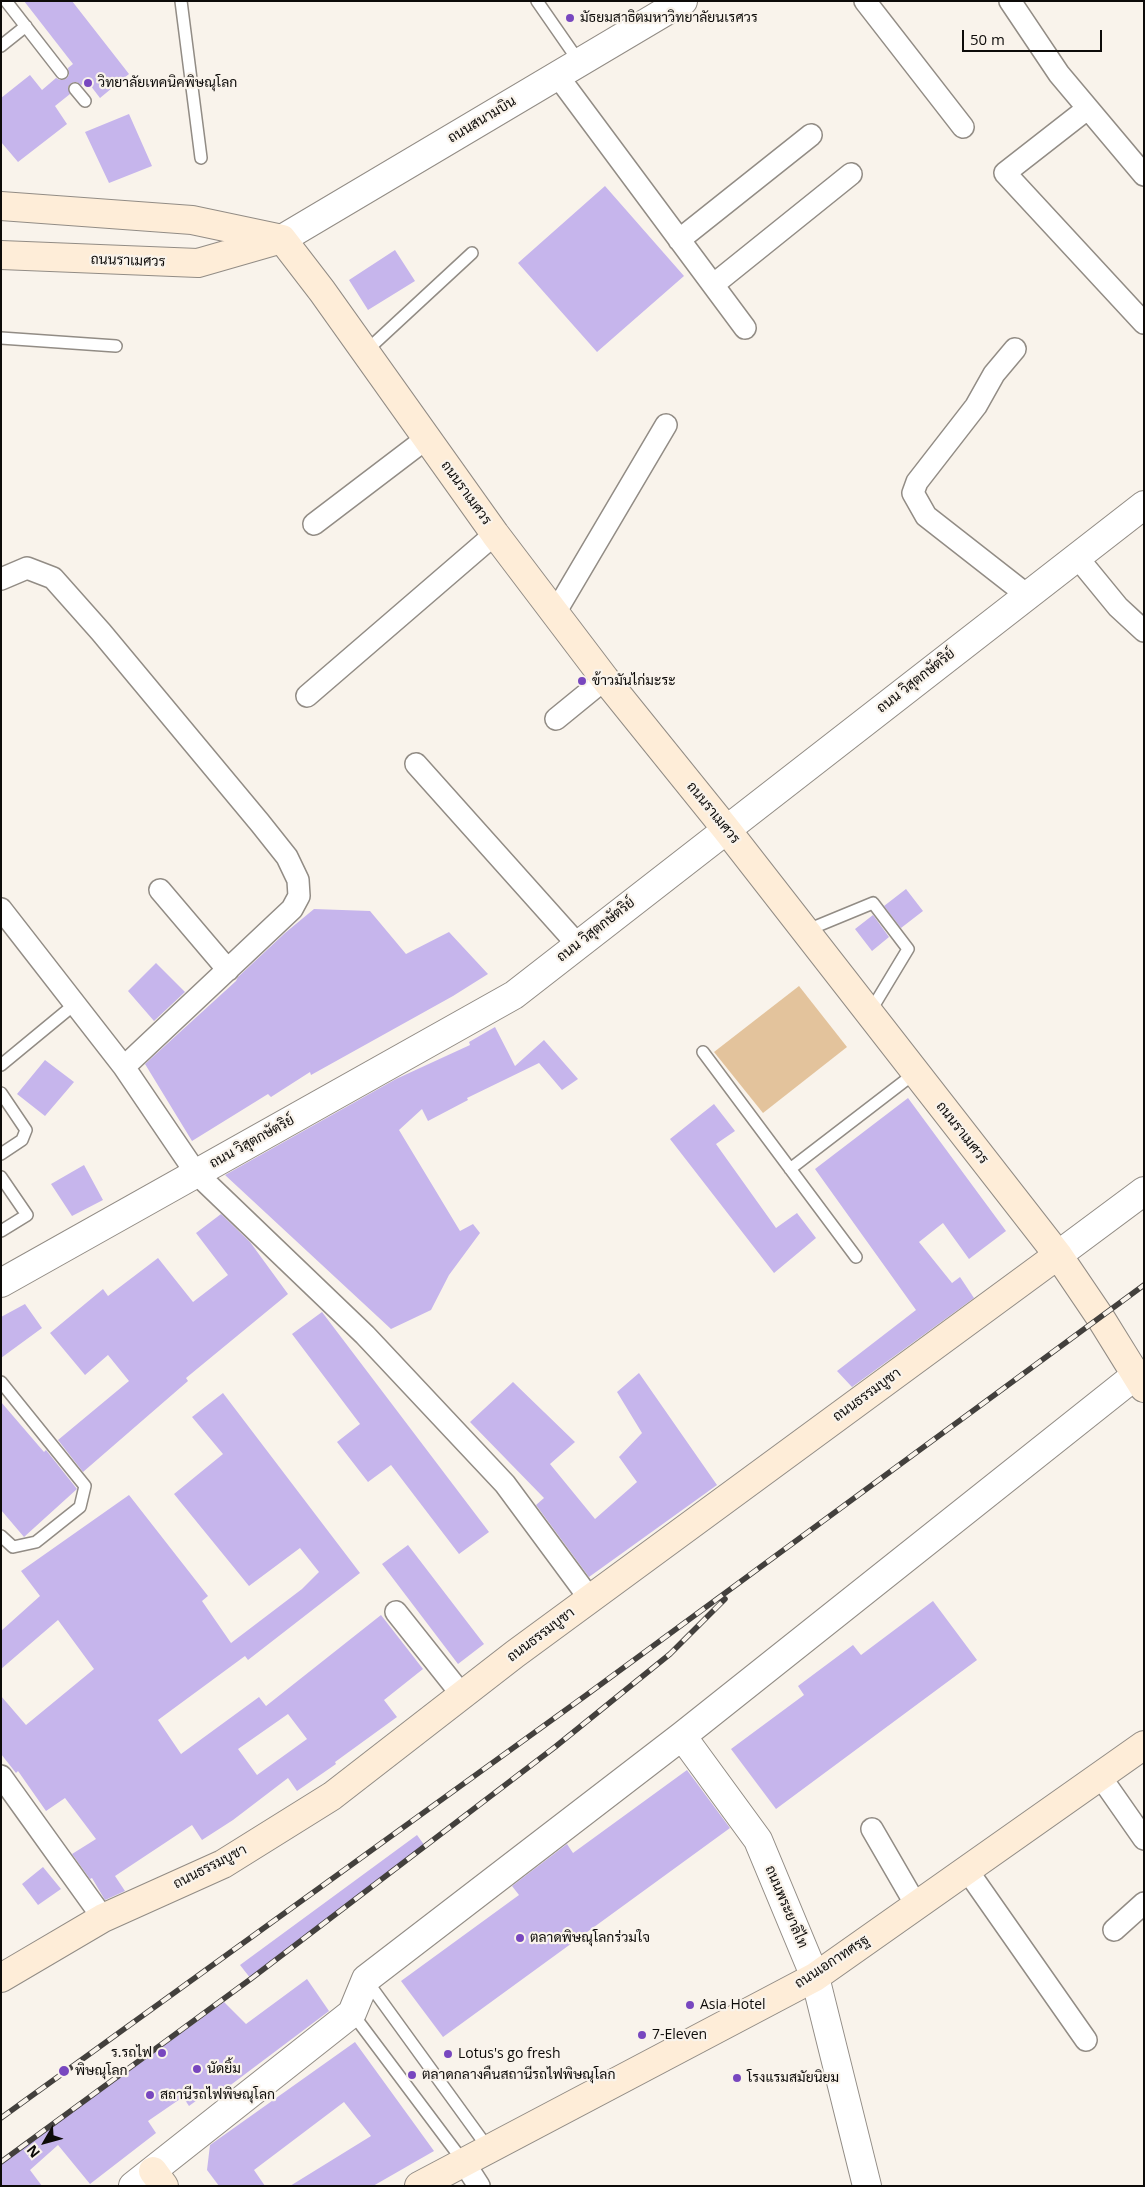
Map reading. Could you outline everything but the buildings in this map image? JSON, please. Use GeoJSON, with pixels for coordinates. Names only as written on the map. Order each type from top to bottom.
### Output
{"type":"FeatureCollection","features":[{"type":"Feature","properties":{"kind":"main road"},"geometry":{"type":"LineString","coordinates":[[1,206],[192,220],[282,239]]}},
{"type":"Feature","properties":{"kind":"main road","name":"ถนนราเมศวร"},"geometry":{"type":"LineString","coordinates":[[1,255],[198,263],[282,239],[495,534],[605,679],[726,829],[1058,1256],[1140,1381]]}},
{"type":"Feature","properties":{"kind":"main road","name":"ถนนธรรมบูชา"},"geometry":{"type":"LineString","coordinates":[[1,1978],[103,1918],[223,1864],[332,1796],[590,1599],[1058,1256]]}},
{"type":"Feature","properties":{"kind":"main road","name":"ถนนเอกาทศรฐ"},"geometry":{"type":"LineString","coordinates":[[419,2186],[815,1976],[1144,1745]]}},
{"type":"Feature","properties":{"kind":"street","name":"ถนนสนามบิน"},"geometry":{"type":"LineString","coordinates":[[282,239],[683,1]]}},
{"type":"Feature","properties":{"kind":"street"},"geometry":{"type":"LineString","coordinates":[[865,1],[963,127]]}},
{"type":"Feature","properties":{"kind":"street"},"geometry":{"type":"LineString","coordinates":[[1010,1],[1032,37],[1087,109],[1144,175]]}},
{"type":"Feature","properties":{"kind":"street"},"geometry":{"type":"LineString","coordinates":[[568,69],[679,240],[745,328]]}},
{"type":"Feature","properties":{"kind":"street"},"geometry":{"type":"LineString","coordinates":[[1087,109],[1005,173],[1144,323]]}},
{"type":"Feature","properties":{"kind":"street"},"geometry":{"type":"LineString","coordinates":[[679,240],[811,135]]}},
{"type":"Feature","properties":{"kind":"street"},"geometry":{"type":"LineString","coordinates":[[713,285],[852,174]]}},
{"type":"Feature","properties":{"kind":"street"},"geometry":{"type":"LineString","coordinates":[[1014,349],[994,374],[976,406],[917,482],[913,493],[915,500],[926,516],[1028,595]]}},
{"type":"Feature","properties":{"kind":"street"},"geometry":{"type":"LineString","coordinates":[[555,613],[666,425]]}},
{"type":"Feature","properties":{"kind":"street"},"geometry":{"type":"LineString","coordinates":[[314,524],[427,438]]}},
{"type":"Feature","properties":{"kind":"street","name":"ถนน วิสุตกษัตริย์"},"geometry":{"type":"LineString","coordinates":[[1,1283],[514,994],[1144,505]]}},
{"type":"Feature","properties":{"kind":"street"},"geometry":{"type":"LineString","coordinates":[[307,696],[495,534]]}},
{"type":"Feature","properties":{"kind":"street"},"geometry":{"type":"LineString","coordinates":[[1077,557],[1118,607],[1144,631]]}},
{"type":"Feature","properties":{"kind":"street"},"geometry":{"type":"LineString","coordinates":[[1,580],[27,568],[53,578],[107,639],[286,857],[298,880],[299,896],[292,909],[124,1067]]}},
{"type":"Feature","properties":{"kind":"street"},"geometry":{"type":"LineString","coordinates":[[556,719],[605,679]]}},
{"type":"Feature","properties":{"kind":"street"},"geometry":{"type":"LineString","coordinates":[[416,764],[578,945]]}},
{"type":"Feature","properties":{"kind":"street"},"geometry":{"type":"LineString","coordinates":[[160,890],[228,970]]}},
{"type":"Feature","properties":{"kind":"street"},"geometry":{"type":"LineString","coordinates":[[1,909],[124,1067],[196,1173],[365,1335],[505,1484],[590,1599]]}},
{"type":"Feature","properties":{"kind":"street"},"geometry":{"type":"LineString","coordinates":[[1058,1256],[1144,1190]]}},
{"type":"Feature","properties":{"kind":"street"},"geometry":{"type":"LineString","coordinates":[[150,2181],[352,2012],[366,1979],[1140,1381]]}},
{"type":"Feature","properties":{"kind":"street"},"geometry":{"type":"LineString","coordinates":[[396,1612],[462,1695]]}},
{"type":"Feature","properties":{"kind":"street","name":"ถนนพระยาลิไท"},"geometry":{"type":"LineString","coordinates":[[682,1736],[758,1840],[815,1976],[867,2186]]}},
{"type":"Feature","properties":{"kind":"street"},"geometry":{"type":"LineString","coordinates":[[1,1776],[103,1918]]}},
{"type":"Feature","properties":{"kind":"street"},"geometry":{"type":"LineString","coordinates":[[1100,1776],[1144,1840]]}},
{"type":"Feature","properties":{"kind":"street"},"geometry":{"type":"LineString","coordinates":[[872,1829],[916,1905]]}},
{"type":"Feature","properties":{"kind":"street"},"geometry":{"type":"LineString","coordinates":[[966,1870],[1086,2040]]}},
{"type":"Feature","properties":{"kind":"street"},"geometry":{"type":"LineString","coordinates":[[1114,1930],[1144,1903]]}},
{"type":"Feature","properties":{"kind":"street"},"geometry":{"type":"LineString","coordinates":[[463,2161],[479,2186]]}},
{"type":"Feature","properties":{"kind":"lane"},"geometry":{"type":"LineString","coordinates":[[6,1],[62,73]]}},
{"type":"Feature","properties":{"kind":"lane"},"geometry":{"type":"LineString","coordinates":[[181,1],[201,158]]}},
{"type":"Feature","properties":{"kind":"lane"},"geometry":{"type":"LineString","coordinates":[[538,1],[568,69]]}},
{"type":"Feature","properties":{"kind":"lane"},"geometry":{"type":"LineString","coordinates":[[1,46],[26,26]]}},
{"type":"Feature","properties":{"kind":"lane"},"geometry":{"type":"LineString","coordinates":[[75,89],[85,101]]}},
{"type":"Feature","properties":{"kind":"lane"},"geometry":{"type":"LineString","coordinates":[[365,352],[472,253]]}},
{"type":"Feature","properties":{"kind":"lane"},"geometry":{"type":"LineString","coordinates":[[1,338],[116,346]]}},
{"type":"Feature","properties":{"kind":"lane"},"geometry":{"type":"LineString","coordinates":[[805,930],[873,903],[908,949],[869,1013]]}},
{"type":"Feature","properties":{"kind":"lane"},"geometry":{"type":"LineString","coordinates":[[1,1065],[75,1004]]}},
{"type":"Feature","properties":{"kind":"lane"},"geometry":{"type":"LineString","coordinates":[[704,1052],[856,1258]]}},
{"type":"Feature","properties":{"kind":"lane"},"geometry":{"type":"LineString","coordinates":[[790,1169],[915,1073]]}},
{"type":"Feature","properties":{"kind":"lane"},"geometry":{"type":"LineString","coordinates":[[1,1093],[26,1130],[22,1140],[1,1154]]}},
{"type":"Feature","properties":{"kind":"lane"},"geometry":{"type":"LineString","coordinates":[[1,1177],[27,1215],[1,1231]]}},
{"type":"Feature","properties":{"kind":"lane"},"geometry":{"type":"LineString","coordinates":[[1,1382],[85,1486],[80,1507],[36,1542],[13,1547],[1,1536]]}},
{"type":"Feature","properties":{"kind":"lane"},"geometry":{"type":"LineString","coordinates":[[366,1979],[488,2148]]}},
{"type":"Feature","properties":{"kind":"lane"},"geometry":{"type":"LineString","coordinates":[[352,2012],[463,2161]]}},
{"type":"Feature","properties":{"kind":"shaded area"},"geometry":{"type":"Polygon","coordinates":[[[799,986],[847,1047],[763,1113],[714,1052],[799,986]]]}},
{"type":"Feature","properties":{"kind":"railway"},"geometry":{"type":"LineString","coordinates":[[1,2118],[585,1696],[1144,1285]]}},
{"type":"Feature","properties":{"kind":"railway"},"geometry":{"type":"LineString","coordinates":[[1,2162],[252,1978],[555,1747],[670,1654],[725,1599]]}},
{"type":"Feature","properties":{"kind":"place","name":"มัธยมสาธิตมหาวิทยาลัยนเรศวร"},"geometry":{"type":"Point","coordinates":[570,18]}},
{"type":"Feature","properties":{"kind":"place","name":"วิทยาลัยเทคนิคพิษณุโลก"},"geometry":{"type":"Point","coordinates":[88,83]}},
{"type":"Feature","properties":{"kind":"place","name":"ข้าวมันไก่มะระ"},"geometry":{"type":"Point","coordinates":[582,681]}},
{"type":"Feature","properties":{"kind":"place","name":"ตลาดพิษณุโลกร่วมใจ"},"geometry":{"type":"Point","coordinates":[520,1938]}},
{"type":"Feature","properties":{"kind":"place","name":"Asia Hotel"},"geometry":{"type":"Point","coordinates":[690,2005]}},
{"type":"Feature","properties":{"kind":"place","name":"7-Eleven"},"geometry":{"type":"Point","coordinates":[642,2035]}},
{"type":"Feature","properties":{"kind":"place","name":"ร.รถไฟ"},"geometry":{"type":"Point","coordinates":[162,2053]}},
{"type":"Feature","properties":{"kind":"place","name":"Lotus's go fresh"},"geometry":{"type":"Point","coordinates":[448,2054]}},
{"type":"Feature","properties":{"kind":"place","name":"นัดยิ้ม"},"geometry":{"type":"Point","coordinates":[197,2069]}},
{"type":"Feature","properties":{"kind":"place","name":"พิษณุโลก"},"geometry":{"type":"Point","coordinates":[64,2071]}},
{"type":"Feature","properties":{"kind":"place","name":"ตลาดกลางคืนสถานีรถไฟพิษณุโลก"},"geometry":{"type":"Point","coordinates":[412,2075]}},
{"type":"Feature","properties":{"kind":"place","name":"โรงแรมสมัยนิยม"},"geometry":{"type":"Point","coordinates":[737,2078]}},
{"type":"Feature","properties":{"kind":"place","name":"สถานีรถไฟพิษณุโลก"},"geometry":{"type":"Point","coordinates":[150,2095]}}]}
